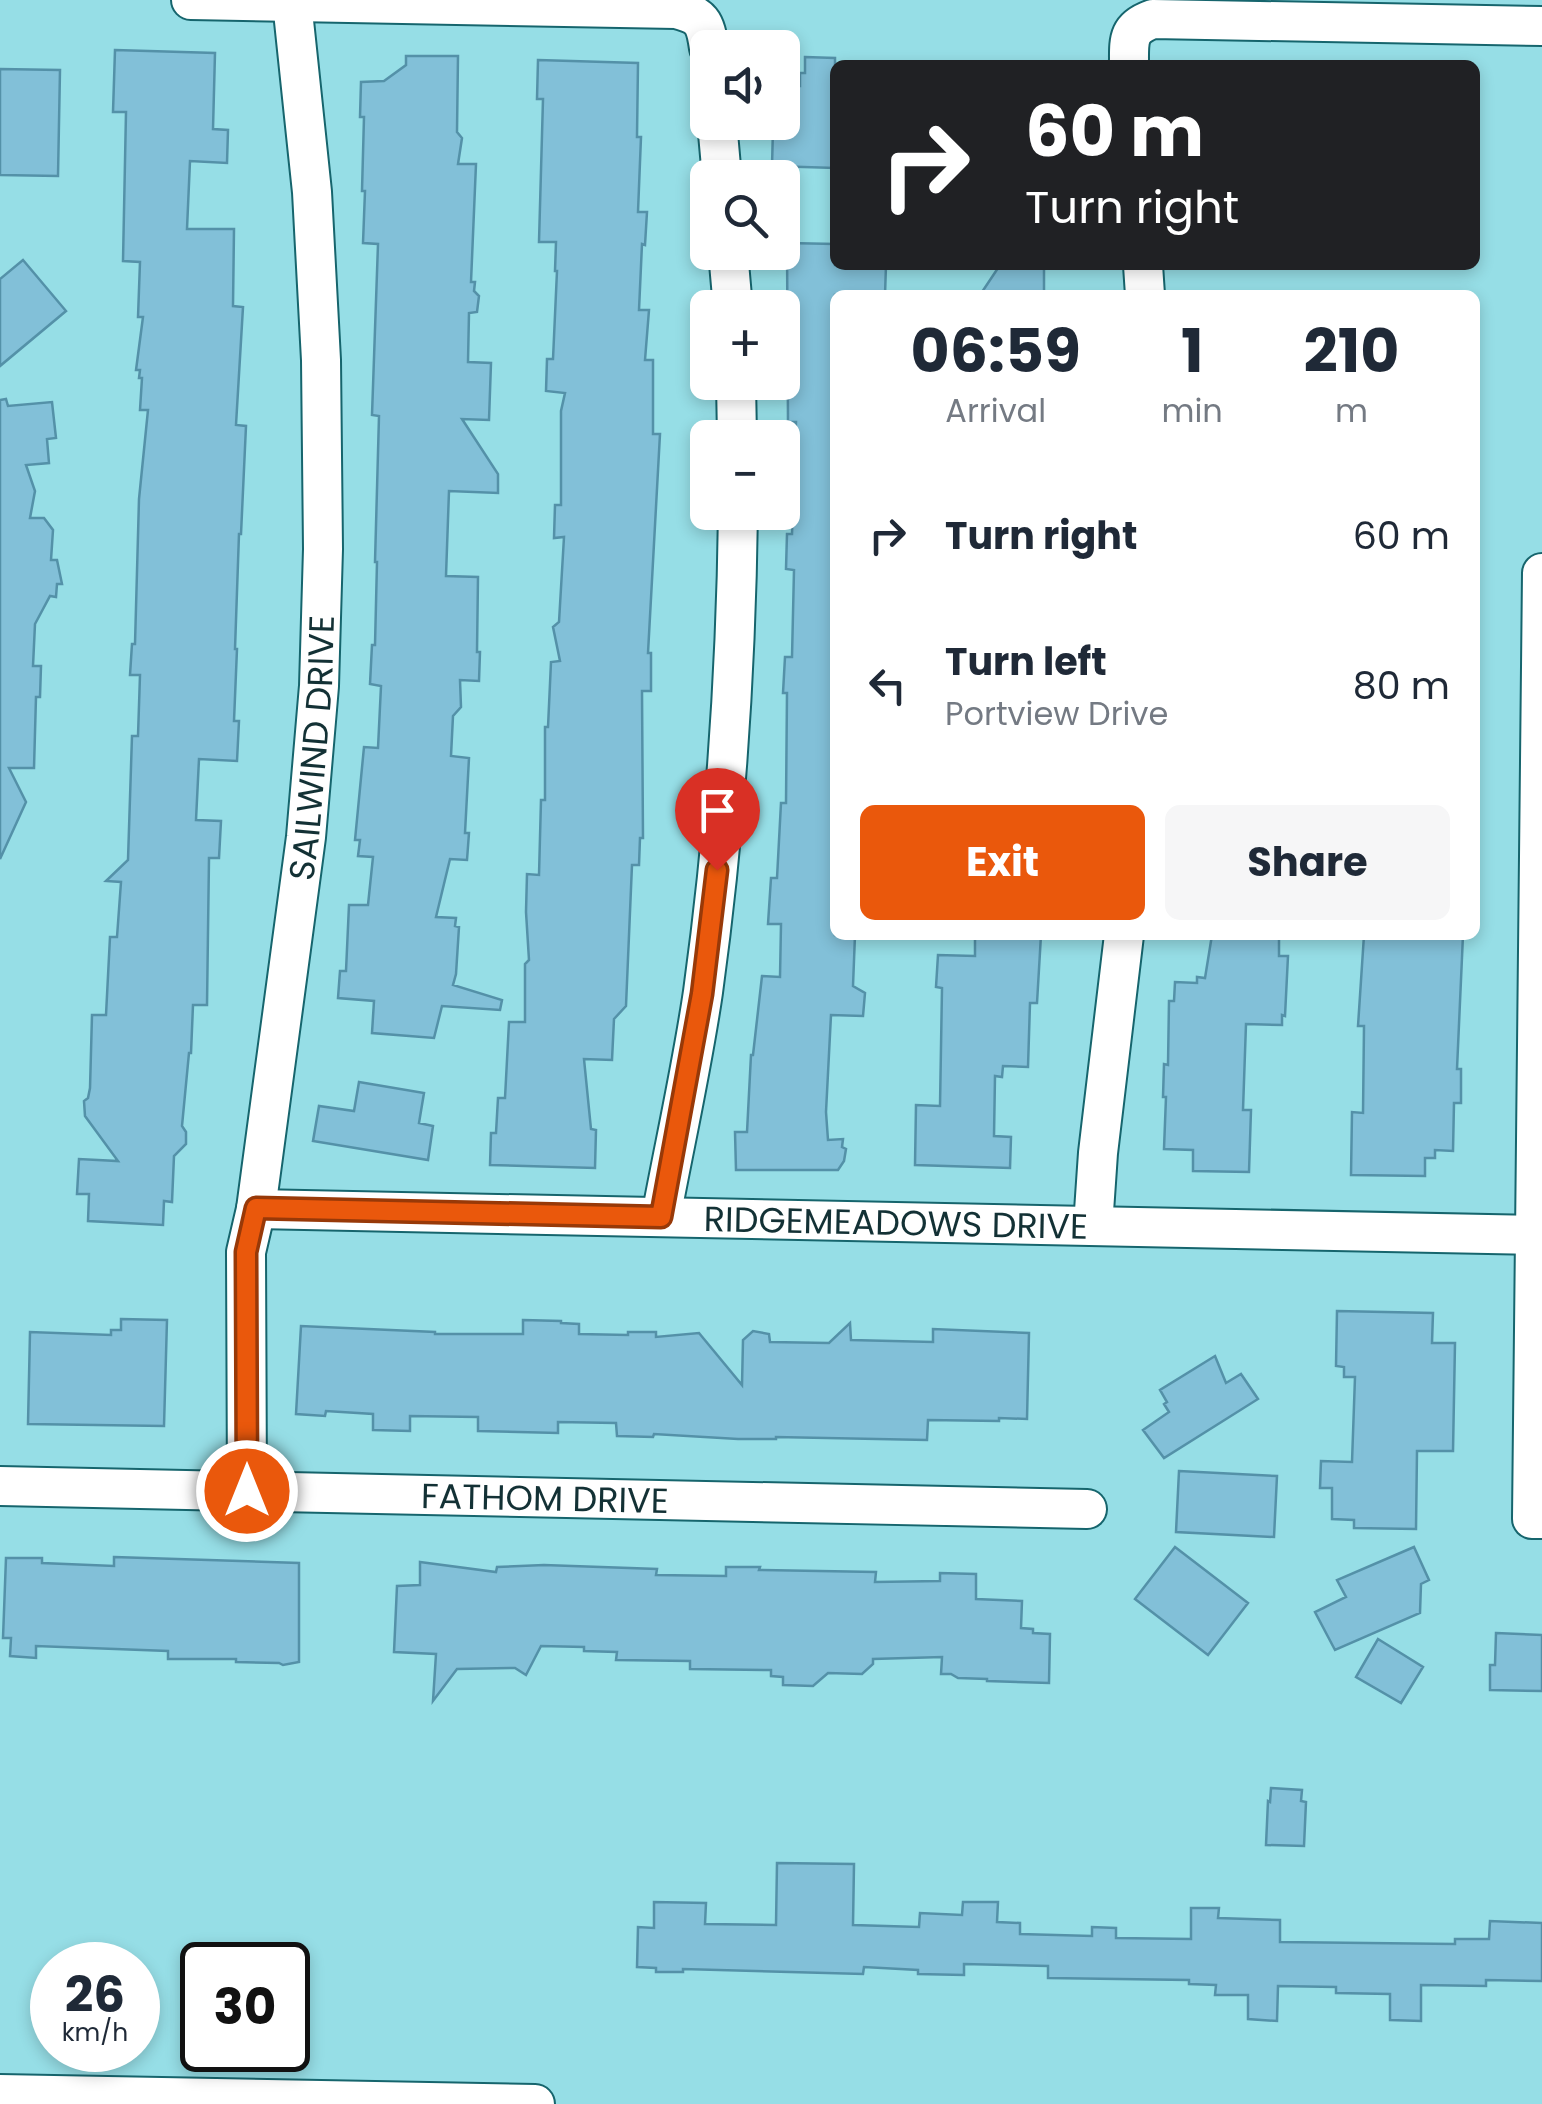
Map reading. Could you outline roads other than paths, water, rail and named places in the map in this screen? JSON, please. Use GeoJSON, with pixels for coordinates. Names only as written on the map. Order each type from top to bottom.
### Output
{"type":"FeatureCollection","features":[{"type":"Feature","properties":{"kind":"street"},"geometry":{"type":"LineString","coordinates":[[191,0],[649,8],[693,14],[703,30]]}},
{"type":"Feature","properties":{"kind":"street","name":"SAILWIND DRIVE"},"geometry":{"type":"LineString","coordinates":[[247,1491],[246,1252],[256,1208],[306,837],[319,686],[324,549],[321,360],[312,192],[292,2]]}},
{"type":"Feature","properties":{"kind":"street"},"geometry":{"type":"LineString","coordinates":[[1132,47],[1140,24],[1153,19],[1542,26]]}},
{"type":"Feature","properties":{"kind":"street"},"geometry":{"type":"LineString","coordinates":[[661,1217],[702,994],[717,870],[736,625],[738,530]]}},
{"type":"Feature","properties":{"kind":"street"},"geometry":{"type":"LineString","coordinates":[[1537,1519],[1534,1235],[1542,573]]}},
{"type":"Feature","properties":{"kind":"street"},"geometry":{"type":"LineString","coordinates":[[1093,1226],[1123,940]]}},
{"type":"Feature","properties":{"kind":"street","name":"RIDGEMEADOWS DRIVE"},"geometry":{"type":"LineString","coordinates":[[256,1208],[1534,1235]]}},
{"type":"Feature","properties":{"kind":"street","name":"FATHOM DRIVE"},"geometry":{"type":"LineString","coordinates":[[0,1486],[1087,1509]]}},
{"type":"Feature","properties":{"kind":"street"},"geometry":{"type":"LineString","coordinates":[[0,2094],[536,2104]]}}]}
